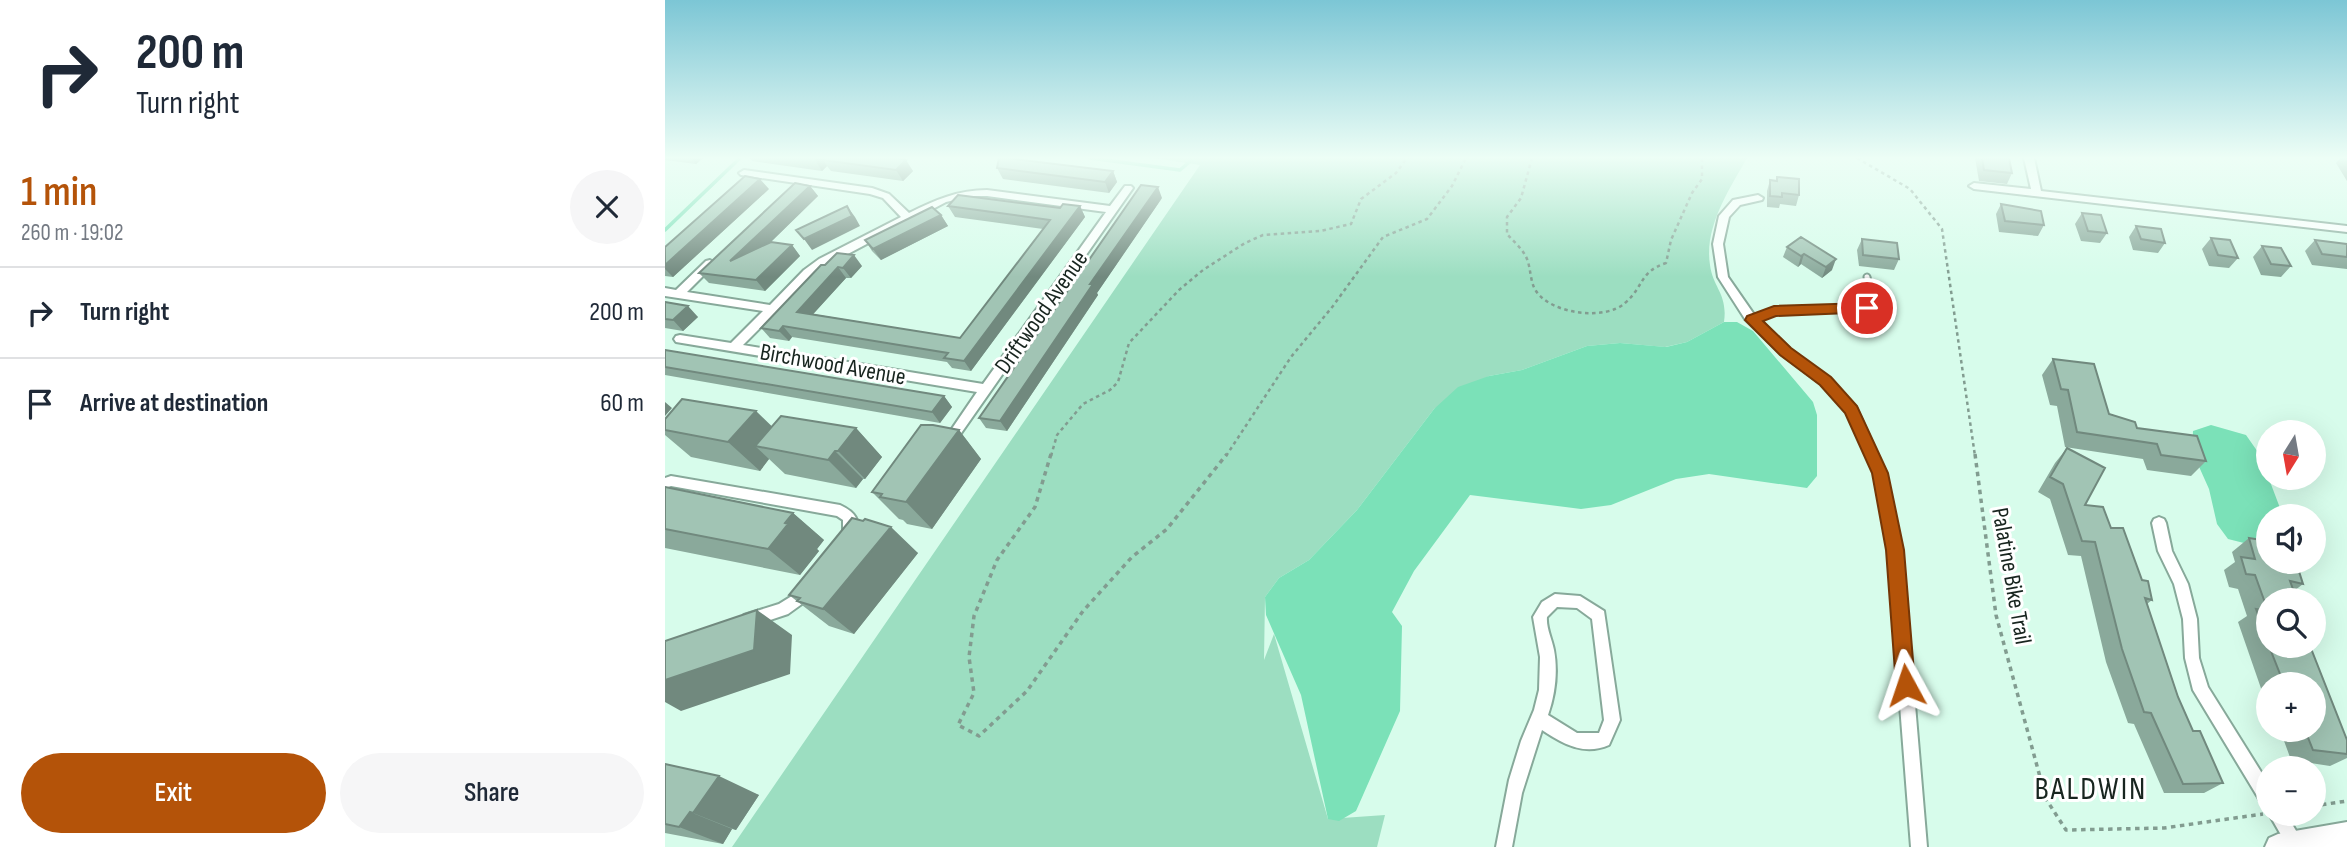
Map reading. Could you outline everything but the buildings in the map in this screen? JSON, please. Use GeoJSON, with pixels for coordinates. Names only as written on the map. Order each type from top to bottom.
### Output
{"type":"FeatureCollection","features":[{"type":"Feature","properties":{"kind":"main road"},"geometry":{"type":"LineString","coordinates":[[2287,846],[2347,835]]}},
{"type":"Feature","properties":{"kind":"street"},"geometry":{"type":"LineString","coordinates":[[888,198],[907,217]]}},
{"type":"Feature","properties":{"kind":"street"},"geometry":{"type":"LineString","coordinates":[[734,347],[814,268],[907,217],[953,198]]}},
{"type":"Feature","properties":{"kind":"street"},"geometry":{"type":"LineString","coordinates":[[1010,198],[1113,210]]}},
{"type":"Feature","properties":{"kind":"street","name":"Driftwood Avenue"},"geometry":{"type":"LineString","coordinates":[[953,436],[1122,198]]}},
{"type":"Feature","properties":{"kind":"street"},"geometry":{"type":"LineString","coordinates":[[1758,198],[1737,202],[1724,216],[1718,244],[1723,277],[1753,320],[1786,352],[1825,381],[1852,410],[1880,473],[1895,550],[1919,847]]}},
{"type":"Feature","properties":{"kind":"street"},"geometry":{"type":"LineString","coordinates":[[2068,198],[2347,229]]}},
{"type":"Feature","properties":{"kind":"street"},"geometry":{"type":"LineString","coordinates":[[678,294],[718,257]]}},
{"type":"Feature","properties":{"kind":"street"},"geometry":{"type":"LineString","coordinates":[[665,292],[772,309]]}},
{"type":"Feature","properties":{"kind":"street","name":"Birchwood Avenue"},"geometry":{"type":"LineString","coordinates":[[680,339],[986,390]]}},
{"type":"Feature","properties":{"kind":"street"},"geometry":{"type":"LineString","coordinates":[[665,483],[671,481],[840,512],[850,517],[851,534],[847,545]]}},
{"type":"Feature","properties":{"kind":"street"},"geometry":{"type":"LineString","coordinates":[[2159,523],[2165,551],[2184,596],[2190,619],[2192,658],[2201,690],[2256,779]]}},
{"type":"Feature","properties":{"kind":"street"},"geometry":{"type":"LineString","coordinates":[[731,626],[783,609],[804,596],[821,576]]}},
{"type":"Feature","properties":{"kind":"street"},"geometry":{"type":"LineString","coordinates":[[1504,847],[1509,805],[1531,738],[1541,720],[1547,689],[1546,646],[1538,627],[1544,607],[1555,600],[1580,602],[1599,616],[1612,720],[1604,740],[1587,745],[1541,720]]}},
{"type":"Feature","properties":{"kind":"street"},"geometry":{"type":"LineString","coordinates":[[2281,826],[2287,846]]}},
{"type":"Feature","properties":{"kind":"lane"},"geometry":{"type":"LineString","coordinates":[[1753,320],[1774,311],[1867,308],[1871,293],[1867,277]]}},
{"type":"Feature","properties":{"kind":"path"},"geometry":{"type":"LineString","coordinates":[[1362,198],[1351,224],[1320,231],[1263,235],[1245,243],[1203,270],[1179,290],[1129,343],[1118,382],[1110,390],[1083,404],[1057,435],[1035,507],[997,560],[974,616],[969,657],[974,693],[958,725],[979,736],[1027,691],[1083,611],[1132,557],[1167,529],[1227,454],[1291,357],[1333,306],[1383,237],[1427,219],[1443,198]]}},
{"type":"Feature","properties":{"kind":"path"},"geometry":{"type":"LineString","coordinates":[[1521,198],[1507,216],[1507,234],[1526,256],[1528,275],[1537,293],[1558,306],[1597,314],[1615,311],[1633,296],[1639,281],[1650,267],[1666,264],[1671,240],[1690,198]]}},
{"type":"Feature","properties":{"kind":"path","name":"Palatine Bike Trail"},"geometry":{"type":"LineString","coordinates":[[1917,198],[1942,229],[1996,615],[2046,799],[2066,830],[2164,828],[2256,815]]}},
{"type":"Feature","properties":{"kind":"path"},"geometry":{"type":"LineString","coordinates":[[2326,804],[2347,801]]}},
{"type":"Feature","properties":{"kind":"shaded area"},"geometry":{"type":"Polygon","coordinates":[[[1178,198],[1725,198],[1714,223],[1709,251],[1712,273],[1724,305],[1724,322],[1687,342],[1665,347],[1620,343],[1587,346],[1522,370],[1489,376],[1434,409],[1357,510],[1309,560],[1279,578],[1265,597],[1264,660],[1274,634],[1328,819],[1385,815],[1377,847],[732,847],[1178,198]]]}},
{"type":"Feature","properties":{"kind":"shaded area"},"geometry":{"type":"Polygon","coordinates":[[[1724,322],[1737,322],[1753,331],[1813,402],[1817,415],[1817,476],[1807,488],[1709,474],[1676,479],[1611,505],[1581,509],[1470,495],[1414,571],[1392,612],[1402,626],[1400,711],[1356,811],[1339,821],[1328,819],[1301,695],[1266,615],[1265,597],[1279,578],[1309,560],[1357,510],[1434,409],[1458,387],[1489,376],[1522,370],[1587,346],[1620,343],[1666,347],[1687,342],[1724,322]]]}},
{"type":"Feature","properties":{"kind":"shaded area"},"geometry":{"type":"Polygon","coordinates":[[[2211,425],[2246,435],[2256,449],[2256,490],[2273,490],[2278,504],[2256,504],[2256,546],[2228,539],[2217,524],[2209,489],[2192,451],[2193,431],[2211,425]]]}},
{"type":"Feature","properties":{"kind":"waterway"},"geometry":{"type":"LineString","coordinates":[[665,230],[699,198]]}},
{"type":"Feature","properties":{"kind":"district","name":"BALDWIN"},"geometry":{"type":"Point","coordinates":[2091,788]}},
{"type":"Feature","properties":{"kind":"route"},"geometry":{"type":"LineString","coordinates":[[1867,308],[1774,311],[1753,320],[1786,352],[1825,381],[1852,410],[1880,473],[1895,550],[1906,685]]}}]}
